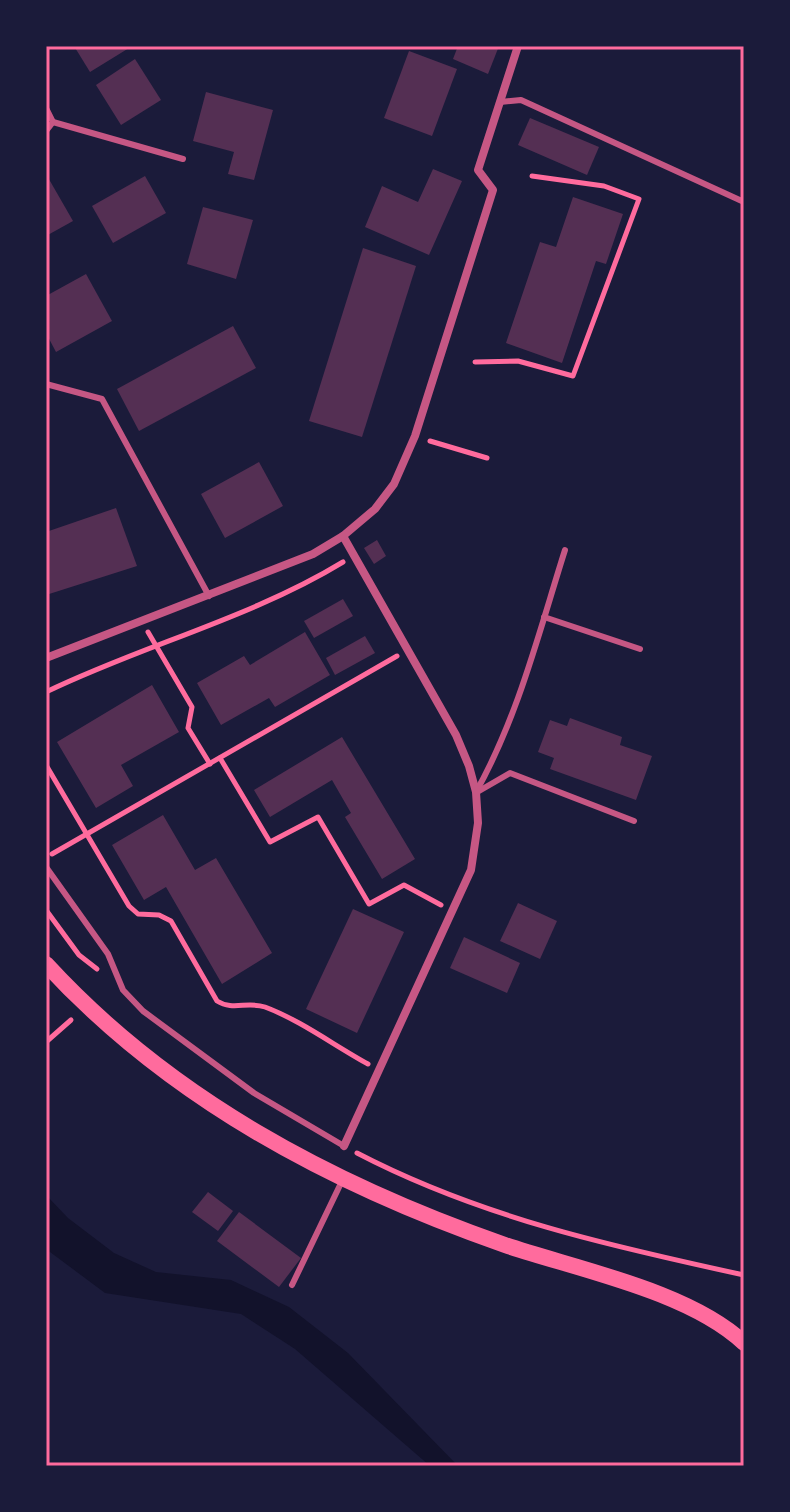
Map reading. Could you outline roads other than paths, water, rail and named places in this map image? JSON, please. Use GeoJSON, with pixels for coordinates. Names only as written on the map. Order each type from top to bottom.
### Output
{"type":"FeatureCollection","features":[{"type":"Feature","properties":{"kind":"main road"},"geometry":{"type":"LineString","coordinates":[[46,964],[112,1030],[201,1099],[257,1134],[344,1178],[444,1222],[583,1268],[697,1312],[744,1343]]}},
{"type":"Feature","properties":{"kind":"street"},"geometry":{"type":"LineString","coordinates":[[46,658],[281,568],[343,536],[375,509],[389,491],[415,436],[493,190],[478,170],[518,46]]}},
{"type":"Feature","properties":{"kind":"street"},"geometry":{"type":"LineString","coordinates":[[343,536],[456,735],[476,792],[477,848],[454,911],[344,1146]]}},
{"type":"Feature","properties":{"kind":"lane"},"geometry":{"type":"LineString","coordinates":[[500,102],[521,100],[744,202]]}},
{"type":"Feature","properties":{"kind":"lane"},"geometry":{"type":"LineString","coordinates":[[46,108],[53,122],[183,159]]}},
{"type":"Feature","properties":{"kind":"lane"},"geometry":{"type":"LineString","coordinates":[[46,131],[53,122]]}},
{"type":"Feature","properties":{"kind":"lane"},"geometry":{"type":"LineString","coordinates":[[46,384],[102,399],[209,596]]}},
{"type":"Feature","properties":{"kind":"lane"},"geometry":{"type":"LineString","coordinates":[[476,792],[498,753],[565,550]]}},
{"type":"Feature","properties":{"kind":"lane"},"geometry":{"type":"LineString","coordinates":[[544,617],[640,649]]}},
{"type":"Feature","properties":{"kind":"lane"},"geometry":{"type":"LineString","coordinates":[[476,792],[510,773],[634,821]]}},
{"type":"Feature","properties":{"kind":"lane"},"geometry":{"type":"LineString","coordinates":[[46,867],[108,954],[123,990],[143,1011],[254,1093],[344,1146]]}},
{"type":"Feature","properties":{"kind":"lane"},"geometry":{"type":"LineString","coordinates":[[292,1285],[344,1178]]}}]}
